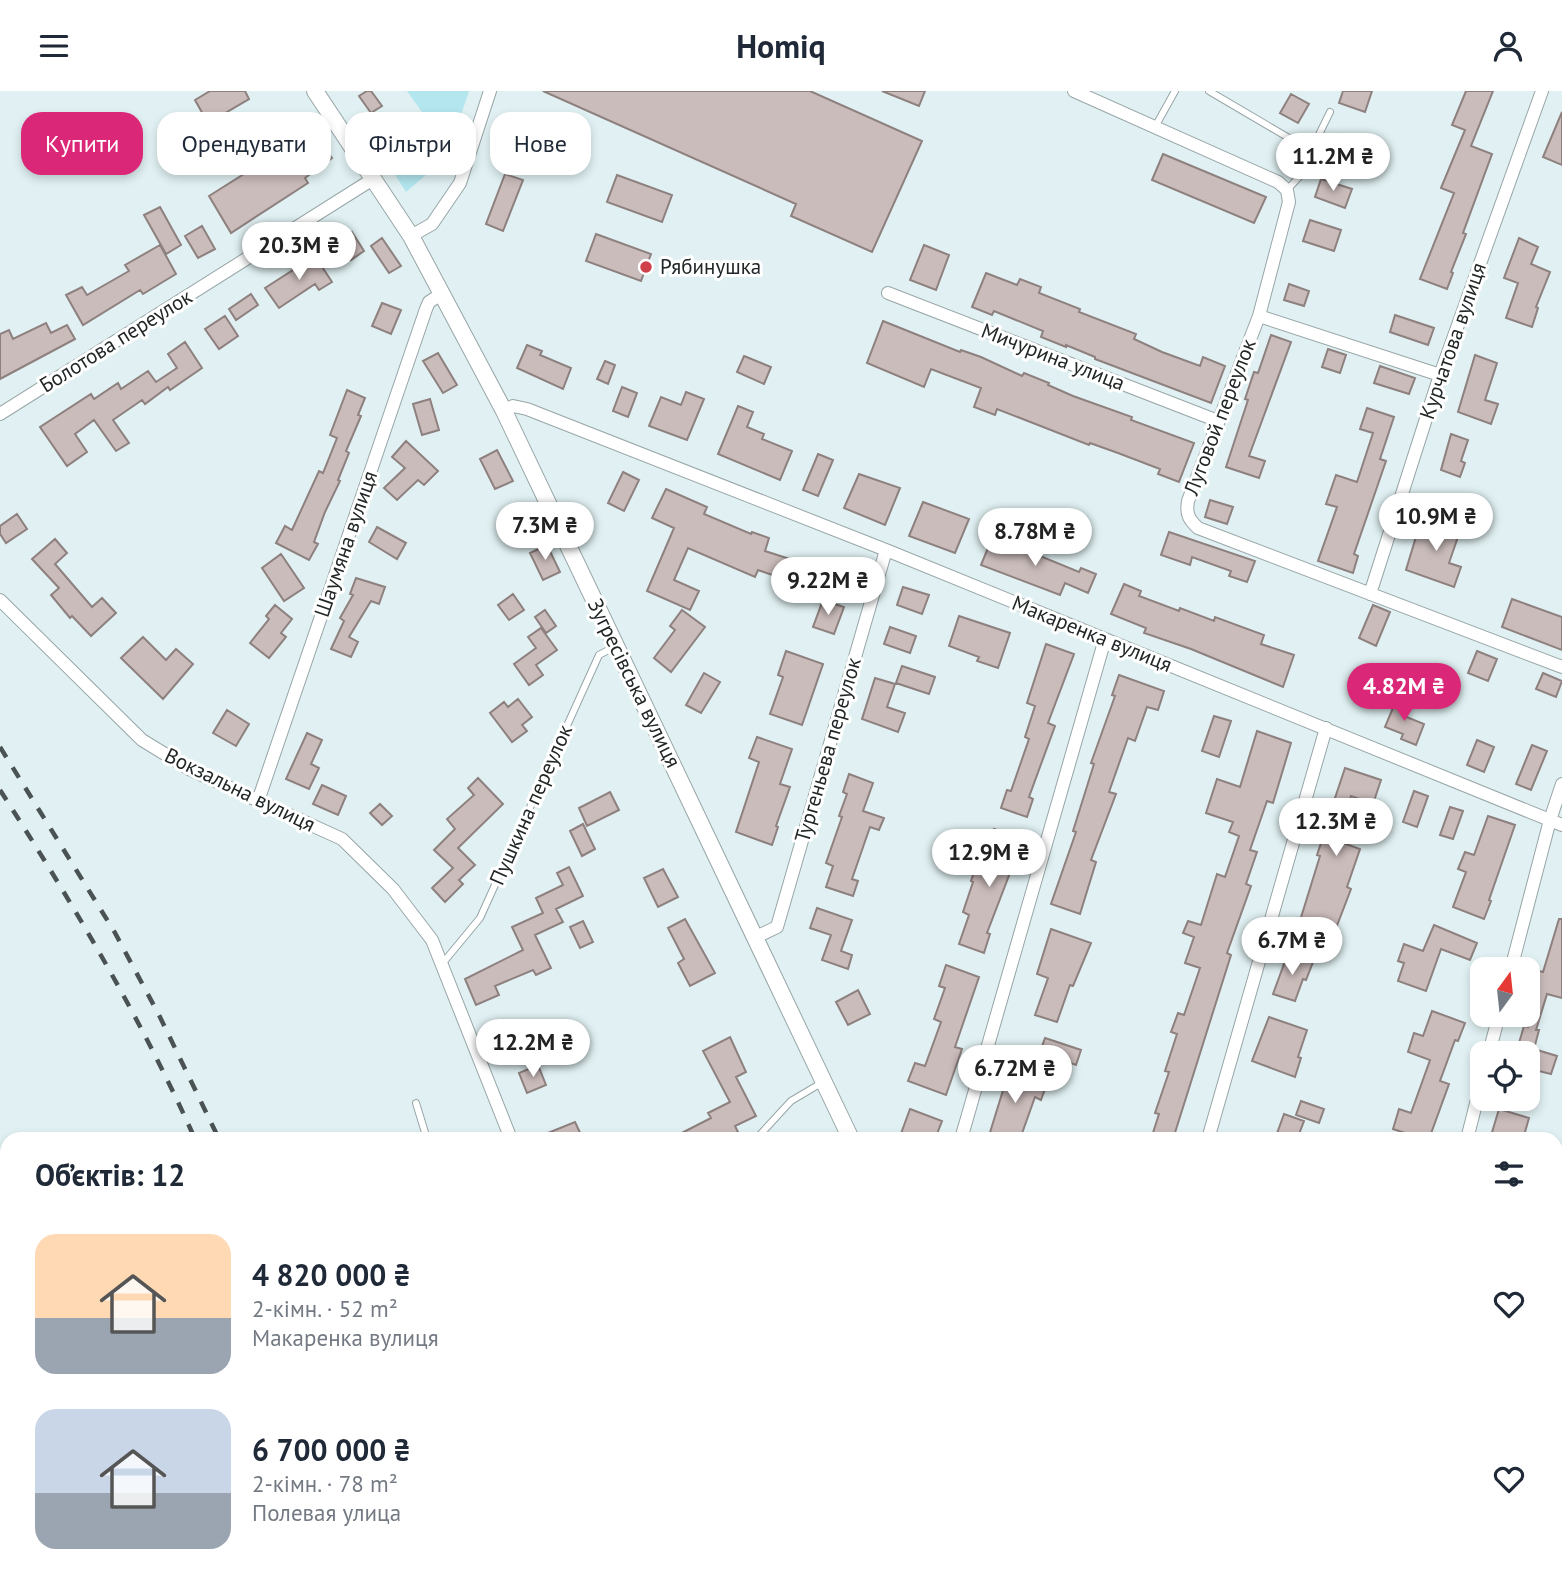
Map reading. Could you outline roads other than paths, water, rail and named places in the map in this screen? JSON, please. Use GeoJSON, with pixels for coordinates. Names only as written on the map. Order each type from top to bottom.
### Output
{"type":"FeatureCollection","features":[{"type":"Feature","properties":{"kind":"street","name":"Зугресівська вулиця"},"geometry":{"type":"LineString","coordinates":[[315,91],[411,236],[504,411],[848,1132]]}},
{"type":"Feature","properties":{"kind":"street"},"geometry":{"type":"LineString","coordinates":[[411,236],[432,224],[460,183],[490,91]]}},
{"type":"Feature","properties":{"kind":"street"},"geometry":{"type":"LineString","coordinates":[[1074,91],[1278,182],[1287,190]]}},
{"type":"Feature","properties":{"kind":"street","name":"Курчатова вулиця"},"geometry":{"type":"LineString","coordinates":[[1370,594],[1440,375],[1542,91]]}},
{"type":"Feature","properties":{"kind":"street","name":"Болотова переулок"},"geometry":{"type":"LineString","coordinates":[[0,414],[373,179]]}},
{"type":"Feature","properties":{"kind":"street","name":"Луговой переулок"},"geometry":{"type":"LineString","coordinates":[[1287,190],[1289,202],[1259,316],[1188,501],[1188,517],[1198,528],[1562,667]]}},
{"type":"Feature","properties":{"kind":"street","name":"Шаумяна вулиця"},"geometry":{"type":"LineString","coordinates":[[258,801],[426,309],[429,302],[443,293]]}},
{"type":"Feature","properties":{"kind":"street","name":"Мичурина улица"},"geometry":{"type":"LineString","coordinates":[[888,293],[1218,421]]}},
{"type":"Feature","properties":{"kind":"street"},"geometry":{"type":"LineString","coordinates":[[1259,316],[1440,375]]}},
{"type":"Feature","properties":{"kind":"street","name":"Макаренка вулиця"},"geometry":{"type":"LineString","coordinates":[[504,411],[513,406],[527,409],[886,550],[1556,823]]}},
{"type":"Feature","properties":{"kind":"street","name":"Тургеньева переулок"},"geometry":{"type":"LineString","coordinates":[[756,937],[777,927],[886,550]]}},
{"type":"Feature","properties":{"kind":"street","name":"Вокзальна вулиця"},"geometry":{"type":"LineString","coordinates":[[0,600],[142,740],[191,770],[342,839],[393,889],[432,940],[508,1132]]}},
{"type":"Feature","properties":{"kind":"street"},"geometry":{"type":"LineString","coordinates":[[963,1132],[1105,639]]}},
{"type":"Feature","properties":{"kind":"street"},"geometry":{"type":"LineString","coordinates":[[1210,1132],[1326,728]]}},
{"type":"Feature","properties":{"kind":"street"},"geometry":{"type":"LineString","coordinates":[[1515,957],[1556,823],[1562,784]]}},
{"type":"Feature","properties":{"kind":"street"},"geometry":{"type":"LineString","coordinates":[[1469,1132],[1474,1111]]}},
{"type":"Feature","properties":{"kind":"lane"},"geometry":{"type":"LineString","coordinates":[[1155,127],[1175,91]]}},
{"type":"Feature","properties":{"kind":"lane"},"geometry":{"type":"LineString","coordinates":[[1209,91],[1311,151]]}},
{"type":"Feature","properties":{"kind":"lane"},"geometry":{"type":"LineString","coordinates":[[1287,190],[1298,177],[1330,112]]}},
{"type":"Feature","properties":{"kind":"lane","name":"Пушкина переулок"},"geometry":{"type":"LineString","coordinates":[[442,964],[480,918],[599,655],[616,645]]}},
{"type":"Feature","properties":{"kind":"lane"},"geometry":{"type":"LineString","coordinates":[[762,1132],[791,1101],[824,1082]]}},
{"type":"Feature","properties":{"kind":"lane"},"geometry":{"type":"LineString","coordinates":[[416,1103],[425,1132]]}},
{"type":"Feature","properties":{"kind":"railway"},"geometry":{"type":"LineString","coordinates":[[0,747],[114,931],[159,1015],[216,1132]]}},
{"type":"Feature","properties":{"kind":"railway"},"geometry":{"type":"LineString","coordinates":[[0,790],[129,1005],[192,1132]]}},
{"type":"Feature","properties":{"kind":"place","name":"Рябинушка"},"geometry":{"type":"Point","coordinates":[646,267]}}]}
